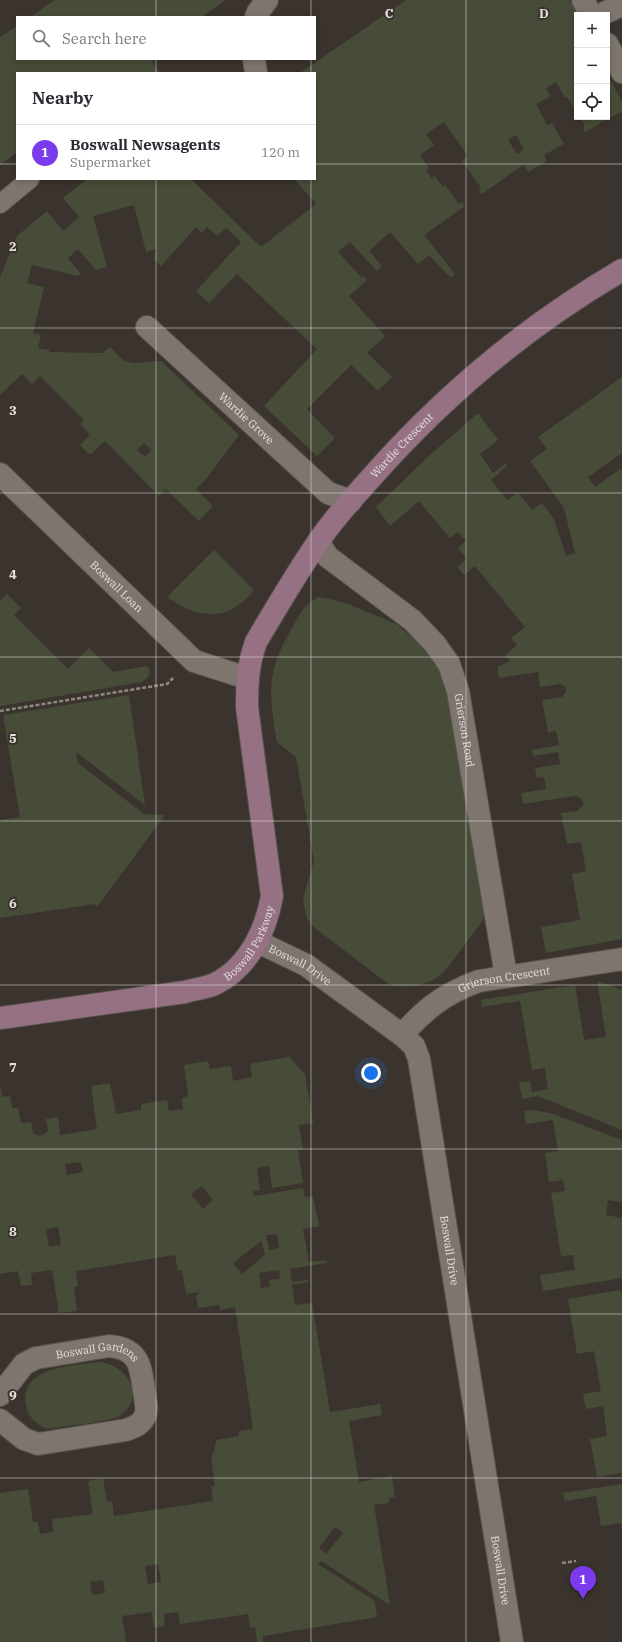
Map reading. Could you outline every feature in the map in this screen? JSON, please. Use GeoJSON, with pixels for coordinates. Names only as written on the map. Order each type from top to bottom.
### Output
{"type":"FeatureCollection","features":[{"type":"Feature","properties":{"kind":"street"},"geometry":{"type":"LineString","coordinates":[[256,16],[267,0]]}},
{"type":"Feature","properties":{"kind":"street"},"geometry":{"type":"LineString","coordinates":[[583,0],[589,12]]}},
{"type":"Feature","properties":{"kind":"street"},"geometry":{"type":"LineString","coordinates":[[607,12],[622,6]]}},
{"type":"Feature","properties":{"kind":"street"},"geometry":{"type":"LineString","coordinates":[[609,48],[622,72]]}},
{"type":"Feature","properties":{"kind":"street"},"geometry":{"type":"LineString","coordinates":[[254,60],[256,72]]}},
{"type":"Feature","properties":{"kind":"street","name":"Wardie Crescent"},"geometry":{"type":"LineString","coordinates":[[247,678],[250,659],[256,642],[318,542],[350,500],[404,442],[466,383],[523,336],[572,301],[622,270]]}},
{"type":"Feature","properties":{"kind":"street","name":"Wardie Grove"},"geometry":{"type":"LineString","coordinates":[[147,327],[328,492],[350,500]]}},
{"type":"Feature","properties":{"kind":"street","name":"Boswall Loan"},"geometry":{"type":"LineString","coordinates":[[0,474],[194,661],[247,678]]}},
{"type":"Feature","properties":{"kind":"street","name":"Grierson Road"},"geometry":{"type":"LineString","coordinates":[[318,542],[328,558],[412,620],[435,644],[449,664],[458,691],[506,976]]}},
{"type":"Feature","properties":{"kind":"street","name":"Boswall Parkway"},"geometry":{"type":"LineString","coordinates":[[0,1018],[185,992],[215,984],[240,966],[258,942],[269,913],[272,896],[249,735],[247,678]]}},
{"type":"Feature","properties":{"kind":"street","name":"Boswall Drive"},"geometry":{"type":"LineString","coordinates":[[258,942],[306,965],[402,1035],[414,1046],[419,1059],[512,1642]]}},
{"type":"Feature","properties":{"kind":"street","name":"Grierson Crescent"},"geometry":{"type":"LineString","coordinates":[[402,1035],[435,1002],[461,987],[479,981],[506,976],[622,959]]}},
{"type":"Feature","properties":{"kind":"street","name":"Boswall Gardens"},"geometry":{"type":"LineString","coordinates":[[0,1395],[24,1364],[36,1358],[109,1346],[120,1347],[131,1353],[140,1364],[146,1404],[145,1416],[138,1426],[38,1444],[24,1439],[0,1420]]}},
{"type":"Feature","properties":{"kind":"lane"},"geometry":{"type":"LineString","coordinates":[[0,204],[29,180]]}},
{"type":"Feature","properties":{"kind":"path"},"geometry":{"type":"LineString","coordinates":[[0,711],[166,684],[194,661]]}},
{"type":"Feature","properties":{"kind":"path"},"geometry":{"type":"LineString","coordinates":[[562,1563],[576,1561]]}},
{"type":"Feature","properties":{"kind":"green space"},"geometry":{"type":"Polygon","coordinates":[[[55,0],[226,0],[203,16],[31,16],[55,0]]]}},
{"type":"Feature","properties":{"kind":"green space"},"geometry":{"type":"Polygon","coordinates":[[[406,0],[570,0],[576,12],[574,12],[574,108],[567,97],[565,98],[556,82],[546,88],[551,96],[536,104],[547,125],[552,123],[564,144],[544,155],[547,161],[528,172],[523,165],[482,194],[479,190],[481,188],[462,161],[468,156],[444,122],[426,134],[434,145],[420,155],[429,168],[426,170],[431,178],[435,176],[443,187],[445,185],[459,204],[462,202],[465,206],[424,235],[455,274],[451,278],[429,255],[418,264],[390,232],[369,251],[382,266],[377,271],[350,242],[338,252],[362,278],[364,277],[367,280],[349,296],[385,336],[367,353],[392,377],[378,391],[351,365],[307,409],[335,438],[317,456],[264,406],[317,349],[237,274],[209,303],[196,291],[241,242],[226,228],[217,236],[207,227],[202,233],[196,227],[161,266],[154,259],[156,249],[146,252],[134,205],[93,216],[107,267],[96,270],[78,249],[68,258],[81,274],[78,276],[32,265],[27,283],[44,287],[33,333],[41,335],[38,348],[49,350],[49,352],[103,353],[110,347],[124,361],[134,363],[161,361],[239,435],[206,479],[196,489],[213,506],[199,521],[166,489],[159,496],[105,441],[90,455],[80,445],[90,435],[80,424],[84,420],[40,376],[32,384],[22,374],[0,395],[0,277],[17,236],[47,211],[63,231],[79,217],[63,198],[86,180],[192,180],[261,247],[316,204],[295,180],[316,180],[316,72],[301,72],[406,0]],[[516,135],[508,140],[517,154],[524,149],[516,135]],[[144,443],[137,450],[145,457],[151,450],[144,443]]]}},
{"type":"Feature","properties":{"kind":"green space"},"geometry":{"type":"Polygon","coordinates":[[[16,27],[16,60],[155,60],[152,62],[159,72],[16,72],[16,153],[0,165],[0,37],[16,27]]]}},
{"type":"Feature","properties":{"kind":"green space"},"geometry":{"type":"Polygon","coordinates":[[[610,79],[622,102],[622,111],[610,118],[610,79]]]}},
{"type":"Feature","properties":{"kind":"green space"},"geometry":{"type":"Polygon","coordinates":[[[582,120],[606,120],[585,132],[583,128],[585,126],[582,120]]]}},
{"type":"Feature","properties":{"kind":"green space"},"geometry":{"type":"Polygon","coordinates":[[[622,377],[622,453],[588,477],[595,487],[622,468],[622,939],[546,953],[541,927],[580,920],[572,874],[586,871],[581,842],[567,844],[561,813],[577,811],[583,805],[582,799],[575,796],[523,804],[521,793],[546,789],[544,777],[537,778],[535,768],[560,764],[558,752],[533,756],[532,750],[559,745],[556,731],[548,732],[542,700],[562,697],[566,692],[566,687],[560,684],[540,687],[538,672],[499,678],[497,667],[510,661],[505,656],[517,645],[511,638],[525,627],[475,566],[464,575],[457,567],[467,559],[458,548],[466,541],[458,532],[450,538],[419,501],[390,526],[376,507],[432,453],[478,413],[498,440],[480,454],[493,473],[507,462],[506,467],[491,480],[507,500],[518,493],[532,510],[542,503],[554,519],[566,556],[575,553],[564,508],[530,461],[547,449],[538,437],[622,377]]]}},
{"type":"Feature","properties":{"kind":"green space"},"geometry":{"type":"Polygon","coordinates":[[[214,550],[254,590],[244,601],[223,613],[212,614],[190,610],[167,597],[214,550]]]}},
{"type":"Feature","properties":{"kind":"green space"},"geometry":{"type":"Polygon","coordinates":[[[7,594],[21,608],[14,615],[68,669],[89,648],[113,672],[147,666],[150,671],[148,677],[142,682],[0,706],[0,601],[7,594]]]}},
{"type":"Feature","properties":{"kind":"green space"},"geometry":{"type":"Polygon","coordinates":[[[318,597],[348,604],[396,624],[430,653],[445,679],[485,914],[481,923],[445,971],[433,980],[418,985],[402,986],[387,983],[315,928],[307,919],[303,898],[314,861],[296,757],[277,742],[271,697],[273,672],[283,645],[302,611],[318,597]]]}},
{"type":"Feature","properties":{"kind":"green space"},"geometry":{"type":"Polygon","coordinates":[[[129,695],[145,805],[76,752],[78,763],[144,814],[165,815],[97,907],[95,904],[0,918],[0,820],[20,817],[3,715],[129,695]]]}},
{"type":"Feature","properties":{"kind":"green space"},"geometry":{"type":"Polygon","coordinates":[[[597,981],[622,990],[622,1130],[538,1096],[522,1099],[519,1082],[530,1081],[532,1092],[548,1089],[545,1068],[532,1070],[520,1001],[482,1007],[481,1000],[575,985],[584,1040],[606,1037],[597,981]]]}},
{"type":"Feature","properties":{"kind":"green space"},"geometry":{"type":"Polygon","coordinates":[[[289,1057],[305,1074],[313,1123],[299,1125],[303,1149],[298,1150],[303,1183],[272,1188],[269,1166],[257,1168],[260,1190],[253,1191],[254,1196],[303,1188],[305,1197],[313,1196],[319,1226],[303,1229],[309,1262],[326,1260],[327,1263],[290,1269],[292,1282],[309,1280],[308,1282],[292,1285],[295,1305],[312,1303],[330,1412],[380,1404],[382,1415],[349,1421],[359,1482],[392,1476],[395,1497],[389,1498],[389,1503],[374,1505],[390,1605],[321,1561],[318,1564],[375,1601],[377,1617],[263,1636],[263,1642],[257,1642],[255,1627],[250,1628],[248,1614],[180,1624],[178,1612],[164,1614],[165,1626],[154,1628],[152,1612],[122,1616],[126,1642],[0,1642],[0,1493],[28,1489],[33,1522],[38,1522],[40,1534],[53,1532],[52,1519],[93,1514],[88,1481],[103,1478],[107,1502],[112,1501],[114,1516],[213,1501],[211,1486],[215,1486],[211,1457],[214,1452],[216,1440],[239,1436],[239,1431],[253,1429],[235,1307],[220,1310],[219,1305],[198,1308],[196,1296],[200,1292],[186,1294],[182,1270],[178,1271],[175,1255],[76,1271],[78,1286],[74,1287],[77,1311],[59,1313],[52,1270],[31,1273],[32,1285],[21,1286],[18,1271],[0,1274],[0,1083],[2,1097],[10,1096],[12,1108],[18,1108],[21,1123],[31,1122],[33,1133],[39,1136],[48,1131],[46,1119],[58,1117],[60,1135],[97,1129],[91,1086],[110,1083],[116,1114],[141,1110],[141,1104],[167,1100],[169,1111],[183,1109],[182,1098],[188,1096],[184,1065],[208,1061],[210,1069],[231,1066],[233,1081],[252,1077],[250,1064],[289,1057]],[[81,1162],[65,1164],[67,1175],[83,1172],[81,1162]],[[202,1186],[191,1194],[203,1209],[213,1200],[202,1186]],[[58,1227],[46,1229],[49,1247],[61,1245],[58,1227]],[[277,1234],[266,1235],[269,1250],[279,1248],[277,1234]],[[261,1241],[233,1263],[242,1274],[265,1255],[261,1241]],[[279,1270],[259,1273],[261,1288],[270,1287],[269,1280],[280,1279],[279,1270]],[[335,1527],[319,1548],[326,1554],[343,1533],[335,1527]],[[158,1564],[145,1566],[148,1584],[161,1582],[158,1564]],[[103,1580],[90,1582],[92,1595],[105,1593],[103,1580]]]}},
{"type":"Feature","properties":{"kind":"green space"},"geometry":{"type":"Polygon","coordinates":[[[531,1110],[550,1113],[622,1140],[622,1202],[608,1200],[606,1215],[622,1218],[622,1278],[543,1291],[540,1275],[575,1270],[573,1255],[561,1256],[551,1193],[565,1191],[563,1180],[549,1182],[545,1153],[558,1151],[553,1120],[526,1124],[524,1111],[531,1110]]]}},
{"type":"Feature","properties":{"kind":"green space"},"geometry":{"type":"Polygon","coordinates":[[[620,1290],[622,1292],[622,1477],[621,1473],[597,1477],[590,1439],[607,1436],[603,1406],[586,1409],[583,1394],[601,1391],[594,1351],[577,1354],[568,1299],[620,1290]]]}},
{"type":"Feature","properties":{"kind":"green space"},"geometry":{"type":"Polygon","coordinates":[[[99,1362],[109,1364],[118,1369],[125,1375],[130,1383],[132,1400],[128,1409],[120,1416],[115,1418],[47,1429],[33,1420],[26,1405],[26,1392],[31,1382],[39,1375],[50,1370],[99,1362]]]}},
{"type":"Feature","properties":{"kind":"green space"},"geometry":{"type":"Polygon","coordinates":[[[622,1484],[622,1531],[621,1523],[601,1526],[596,1496],[565,1501],[563,1493],[622,1484]]]}},
{"type":"Feature","properties":{"kind":"place","name":"Boswall Newsagents"},"geometry":{"type":"Point","coordinates":[583,1599]}}]}
